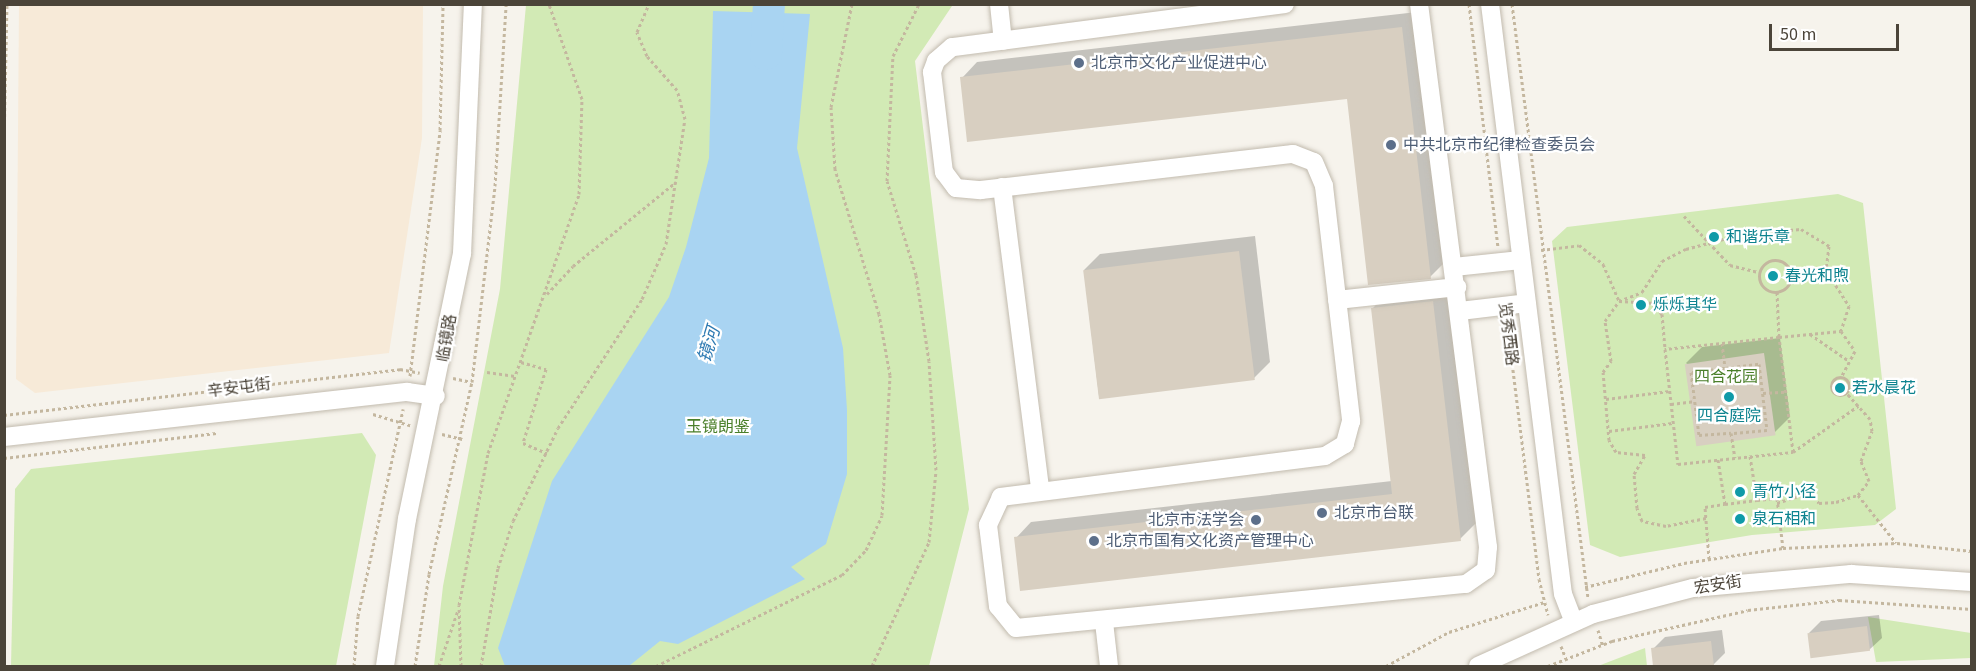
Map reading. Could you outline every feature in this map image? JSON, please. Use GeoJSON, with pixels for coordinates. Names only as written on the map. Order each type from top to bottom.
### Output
{"type":"FeatureCollection","features":[{"type":"Feature","properties":{"kind":"street","name":"临镜路"},"geometry":{"type":"LineString","coordinates":[[385,666],[426,429],[436,396],[462,254],[474,4]]}},
{"type":"Feature","properties":{"kind":"street"},"geometry":{"type":"LineString","coordinates":[[999,4],[1003,41]]}},
{"type":"Feature","properties":{"kind":"street"},"geometry":{"type":"LineString","coordinates":[[1285,4],[952,47],[932,72],[948,181],[967,190],[1304,156],[1321,173],[1351,433],[1338,451],[1040,489],[1001,497],[988,513],[1002,616],[1007,624],[1028,629],[1104,622],[1478,579],[1486,570],[1488,547],[1460,311],[1419,4]]}},
{"type":"Feature","properties":{"kind":"street","name":"览秀西路"},"geometry":{"type":"LineString","coordinates":[[1490,4],[1563,594],[1574,622]]}},
{"type":"Feature","properties":{"kind":"street"},"geometry":{"type":"LineString","coordinates":[[1002,188],[1040,489]]}},
{"type":"Feature","properties":{"kind":"street"},"geometry":{"type":"LineString","coordinates":[[1454,267],[1521,260]]}},
{"type":"Feature","properties":{"kind":"street"},"geometry":{"type":"LineString","coordinates":[[1337,300],[1456,287]]}},
{"type":"Feature","properties":{"kind":"street"},"geometry":{"type":"LineString","coordinates":[[1460,311],[1527,303]]}},
{"type":"Feature","properties":{"kind":"street","name":"辛安屯街"},"geometry":{"type":"LineString","coordinates":[[4,437],[407,392],[436,396]]}},
{"type":"Feature","properties":{"kind":"street","name":"宏安街"},"geometry":{"type":"LineString","coordinates":[[1478,666],[1554,629],[1593,614],[1693,588],[1768,577],[1851,574],[1971,582]]}},
{"type":"Feature","properties":{"kind":"street"},"geometry":{"type":"LineString","coordinates":[[1104,622],[1109,666]]}},
{"type":"Feature","properties":{"kind":"path"},"geometry":{"type":"LineString","coordinates":[[4,146],[7,4]]}},
{"type":"Feature","properties":{"kind":"path","name":"临镜路"},"geometry":{"type":"LineString","coordinates":[[354,666],[358,616],[411,371],[440,130],[443,4]]}},
{"type":"Feature","properties":{"kind":"path","name":"临镜路"},"geometry":{"type":"LineString","coordinates":[[415,666],[429,574],[462,439],[472,382],[495,186],[506,4]]}},
{"type":"Feature","properties":{"kind":"path"},"geometry":{"type":"LineString","coordinates":[[439,666],[459,605],[488,453],[546,296],[579,194],[585,143],[582,99],[549,4]]}},
{"type":"Feature","properties":{"kind":"path"},"geometry":{"type":"LineString","coordinates":[[481,666],[498,567],[513,521],[548,453],[558,428],[642,299],[666,244],[685,119],[677,90],[647,56],[637,33],[649,4]]}},
{"type":"Feature","properties":{"kind":"path"},"geometry":{"type":"LineString","coordinates":[[656,666],[842,575],[866,550],[882,515],[890,375],[879,314],[835,169],[832,117],[840,45],[852,4]]}},
{"type":"Feature","properties":{"kind":"path"},"geometry":{"type":"LineString","coordinates":[[873,666],[929,542],[936,470],[929,361],[916,275],[887,181],[892,56],[919,4]]}},
{"type":"Feature","properties":{"kind":"path"},"geometry":{"type":"LineString","coordinates":[[1469,4],[1499,262]]}},
{"type":"Feature","properties":{"kind":"path"},"geometry":{"type":"LineString","coordinates":[[1512,4],[1581,577],[1603,646]]}},
{"type":"Feature","properties":{"kind":"path"},"geometry":{"type":"LineString","coordinates":[[546,296],[573,266],[677,181]]}},
{"type":"Feature","properties":{"kind":"path"},"geometry":{"type":"LineString","coordinates":[[1684,216],[1707,244],[1730,265],[1759,272]]}},
{"type":"Feature","properties":{"kind":"path"},"geometry":{"type":"LineString","coordinates":[[1706,518],[1666,526],[1642,521],[1634,474],[1645,455],[1616,452],[1609,431],[1604,372],[1611,361],[1605,321],[1619,301],[1642,291],[1662,261],[1707,244],[1801,229],[1829,246],[1826,270],[1849,306],[1841,331]]}},
{"type":"Feature","properties":{"kind":"path"},"geometry":{"type":"LineString","coordinates":[[1542,250],[1579,245],[1603,264],[1619,301]]}},
{"type":"Feature","properties":{"kind":"path"},"geometry":{"type":"LineString","coordinates":[[1759,272],[1769,261],[1784,264],[1789,282],[1777,292]]}},
{"type":"Feature","properties":{"kind":"path"},"geometry":{"type":"LineString","coordinates":[[1759,272],[1763,287],[1777,292]]}},
{"type":"Feature","properties":{"kind":"path"},"geometry":{"type":"LineString","coordinates":[[1777,292],[1779,337],[1793,452]]}},
{"type":"Feature","properties":{"kind":"path"},"geometry":{"type":"LineString","coordinates":[[1619,301],[1652,303],[1662,314],[1678,464],[1793,452],[1837,426],[1858,406]]}},
{"type":"Feature","properties":{"kind":"path","name":"览秀西路"},"geometry":{"type":"LineString","coordinates":[[1505,306],[1539,579],[1566,659]]}},
{"type":"Feature","properties":{"kind":"path"},"geometry":{"type":"LineString","coordinates":[[1665,349],[1841,331]]}},
{"type":"Feature","properties":{"kind":"path"},"geometry":{"type":"LineString","coordinates":[[1777,503],[1810,492],[1819,503],[1858,495],[1869,481],[1861,461],[1872,431],[1858,406],[1846,392],[1832,388],[1856,351],[1841,331]]}},
{"type":"Feature","properties":{"kind":"path"},"geometry":{"type":"LineString","coordinates":[[1810,334],[1849,361]]}},
{"type":"Feature","properties":{"kind":"path"},"geometry":{"type":"LineString","coordinates":[[1722,343],[1725,368]]}},
{"type":"Feature","properties":{"kind":"path"},"geometry":{"type":"LineString","coordinates":[[520,362],[546,369],[523,443],[548,453]]}},
{"type":"Feature","properties":{"kind":"path"},"geometry":{"type":"LineString","coordinates":[[1759,364],[1763,393],[1767,430],[1699,435],[1690,372],[1759,364]]}},
{"type":"Feature","properties":{"kind":"path","name":"辛安屯街"},"geometry":{"type":"LineString","coordinates":[[4,415],[411,371],[472,382]]}},
{"type":"Feature","properties":{"kind":"path"},"geometry":{"type":"LineString","coordinates":[[487,372],[516,376]]}},
{"type":"Feature","properties":{"kind":"path"},"geometry":{"type":"LineString","coordinates":[[1841,377],[1849,384],[1846,392]]}},
{"type":"Feature","properties":{"kind":"path"},"geometry":{"type":"LineString","coordinates":[[1606,399],[1670,391]]}},
{"type":"Feature","properties":{"kind":"path"},"geometry":{"type":"LineString","coordinates":[[1763,393],[1786,392]]}},
{"type":"Feature","properties":{"kind":"path"},"geometry":{"type":"LineString","coordinates":[[1671,404],[1694,401]]}},
{"type":"Feature","properties":{"kind":"path"},"geometry":{"type":"LineString","coordinates":[[362,416],[399,422],[462,439]]}},
{"type":"Feature","properties":{"kind":"path"},"geometry":{"type":"LineString","coordinates":[[1609,431],[1673,423]]}},
{"type":"Feature","properties":{"kind":"path"},"geometry":{"type":"LineString","coordinates":[[4,458],[223,432]]}},
{"type":"Feature","properties":{"kind":"path"},"geometry":{"type":"LineString","coordinates":[[1731,433],[1735,458]]}},
{"type":"Feature","properties":{"kind":"path"},"geometry":{"type":"LineString","coordinates":[[1750,456],[1757,500]]}},
{"type":"Feature","properties":{"kind":"path"},"geometry":{"type":"LineString","coordinates":[[1718,460],[1725,504]]}},
{"type":"Feature","properties":{"kind":"path"},"geometry":{"type":"LineString","coordinates":[[1858,495],[1897,543]]}},
{"type":"Feature","properties":{"kind":"path"},"geometry":{"type":"LineString","coordinates":[[1708,559],[1705,507],[1725,504],[1777,498],[1783,548]]}},
{"type":"Feature","properties":{"kind":"path","name":"宏安街"},"geometry":{"type":"LineString","coordinates":[[1548,666],[1603,646],[1748,610],[1828,602],[1971,609]]}},
{"type":"Feature","properties":{"kind":"path"},"geometry":{"type":"LineString","coordinates":[[459,605],[461,666]]}},
{"type":"Feature","properties":{"kind":"shaded area"},"geometry":{"type":"Polygon","coordinates":[[[19,5],[423,5],[422,138],[389,353],[35,393],[16,379],[19,5]]]}},
{"type":"Feature","properties":{"kind":"green space","name":"玉镜朗鉴"},"geometry":{"type":"Polygon","coordinates":[[[526,5],[964,5],[952,6],[915,61],[969,509],[929,666],[434,666],[443,586],[500,289],[526,5]]]}},
{"type":"Feature","properties":{"kind":"green space","name":"四合花园"},"geometry":{"type":"Polygon","coordinates":[[[1838,194],[1863,203],[1896,509],[1875,525],[1752,535],[1620,557],[1590,545],[1552,241],[1567,227],[1838,194]]]}},
{"type":"Feature","properties":{"kind":"green space"},"geometry":{"type":"Polygon","coordinates":[[[362,433],[376,455],[336,666],[11,666],[15,489],[31,469],[362,433]]]}},
{"type":"Feature","properties":{"kind":"green space"},"geometry":{"type":"Polygon","coordinates":[[[1868,617],[1971,633],[1971,658],[1876,662],[1868,617]]]}},
{"type":"Feature","properties":{"kind":"green space"},"geometry":{"type":"Polygon","coordinates":[[[1645,648],[1647,666],[1598,666],[1645,648]]]}},
{"type":"Feature","properties":{"kind":"water"},"geometry":{"type":"Polygon","coordinates":[[[713,11],[810,14],[797,148],[843,348],[847,410],[847,474],[826,544],[791,567],[805,579],[678,644],[660,641],[629,666],[505,666],[498,648],[552,481],[669,297],[686,247],[709,158],[713,11]]]}},
{"type":"Feature","properties":{"kind":"building"},"geometry":{"type":"Polygon","coordinates":[[[1402,27],[1431,279],[1368,285],[1347,99],[967,142],[960,77],[1402,27]]]}},
{"type":"Feature","properties":{"kind":"building"},"geometry":{"type":"Polygon","coordinates":[[[1239,251],[1255,380],[1099,399],[1083,270],[1239,251]]]}},
{"type":"Feature","properties":{"kind":"building"},"geometry":{"type":"Polygon","coordinates":[[[1433,301],[1461,541],[1020,591],[1014,537],[1392,494],[1371,308],[1433,301]]]}},
{"type":"Feature","properties":{"kind":"building","name":"四合庭院"},"geometry":{"type":"Polygon","coordinates":[[[1764,353],[1776,435],[1696,446],[1685,364],[1764,353]]]}},
{"type":"Feature","properties":{"kind":"building"},"geometry":{"type":"Polygon","coordinates":[[[1867,626],[1870,651],[1810,658],[1807,633],[1867,626]]]}},
{"type":"Feature","properties":{"kind":"building"},"geometry":{"type":"Polygon","coordinates":[[[1711,641],[1714,666],[1653,666],[1651,648],[1711,641]]]}},
{"type":"Feature","properties":{"kind":"waterway","name":"镜河"},"geometry":{"type":"LineString","coordinates":[[766,54],[769,4]]}},
{"type":"Feature","properties":{"kind":"place","name":"北京市文化产业促进中心"},"geometry":{"type":"Point","coordinates":[1079,63]}},
{"type":"Feature","properties":{"kind":"place","name":"中共北京市纪律检查委员会"},"geometry":{"type":"Point","coordinates":[1391,145]}},
{"type":"Feature","properties":{"kind":"place","name":"和谐乐章"},"geometry":{"type":"Point","coordinates":[1714,237]}},
{"type":"Feature","properties":{"kind":"place","name":"春光和煦"},"geometry":{"type":"Point","coordinates":[1773,276]}},
{"type":"Feature","properties":{"kind":"place","name":"烁烁其华"},"geometry":{"type":"Point","coordinates":[1641,305]}},
{"type":"Feature","properties":{"kind":"place","name":"若水晨花"},"geometry":{"type":"Point","coordinates":[1840,388]}},
{"type":"Feature","properties":{"kind":"place","name":"四合庭院"},"geometry":{"type":"Point","coordinates":[1729,397]}},
{"type":"Feature","properties":{"kind":"place","name":"青竹小径"},"geometry":{"type":"Point","coordinates":[1740,492]}},
{"type":"Feature","properties":{"kind":"place","name":"北京市台联"},"geometry":{"type":"Point","coordinates":[1322,513]}},
{"type":"Feature","properties":{"kind":"place","name":"泉石相和"},"geometry":{"type":"Point","coordinates":[1740,519]}},
{"type":"Feature","properties":{"kind":"place","name":"北京市法学会"},"geometry":{"type":"Point","coordinates":[1256,520]}},
{"type":"Feature","properties":{"kind":"place","name":"北京市国有文化资产管理中心"},"geometry":{"type":"Point","coordinates":[1094,541]}}]}
